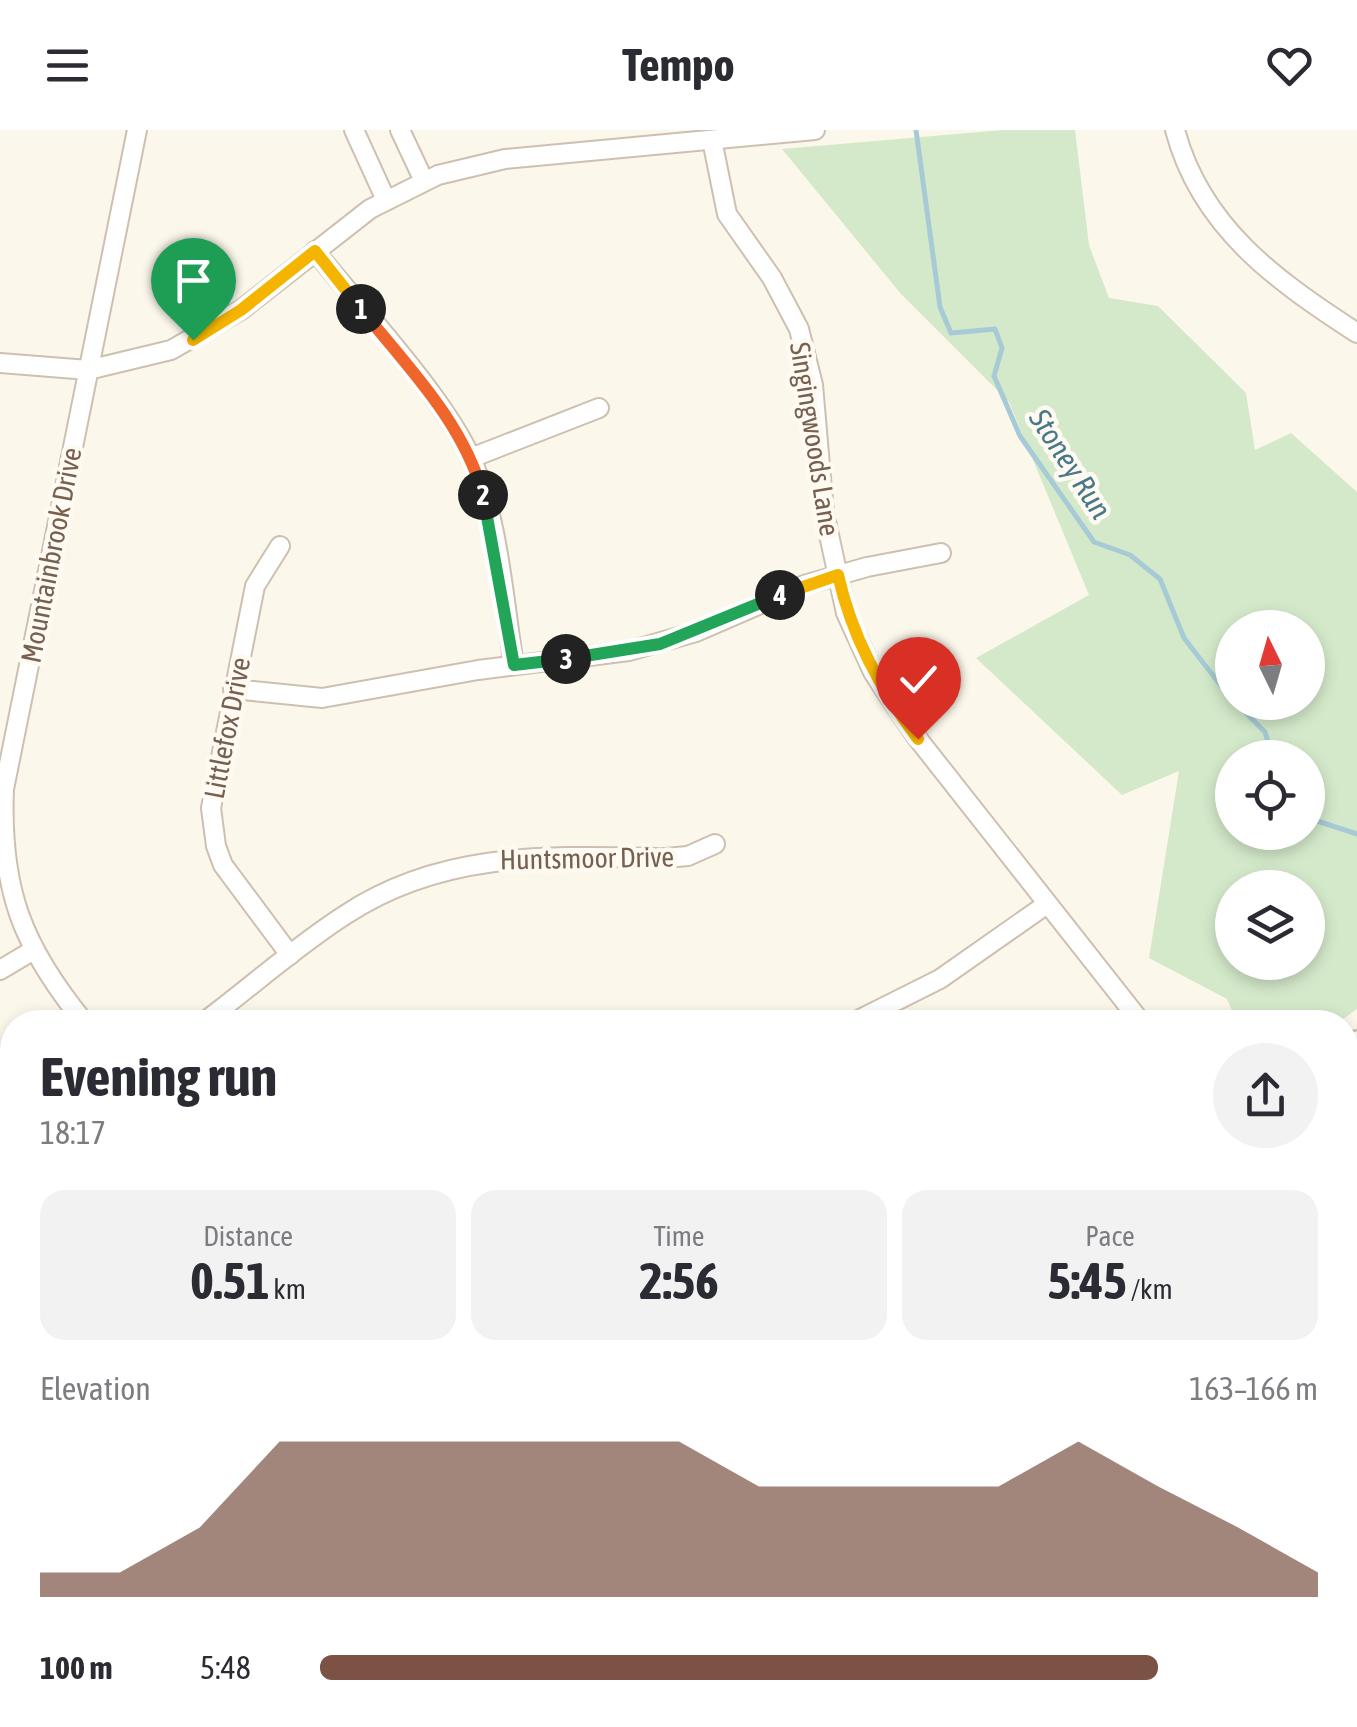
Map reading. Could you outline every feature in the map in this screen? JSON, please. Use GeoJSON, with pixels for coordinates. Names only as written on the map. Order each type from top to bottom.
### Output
{"type":"FeatureCollection","features":[{"type":"Feature","properties":{"kind":"street","name":"Mountainbrook Drive"},"geometry":{"type":"LineString","coordinates":[[75,1010],[32,951],[4,863],[4,789],[137,130]]}},
{"type":"Feature","properties":{"kind":"street"},"geometry":{"type":"LineString","coordinates":[[354,130],[386,200]]}},
{"type":"Feature","properties":{"kind":"street"},"geometry":{"type":"LineString","coordinates":[[400,130],[424,181]]}},
{"type":"Feature","properties":{"kind":"street"},"geometry":{"type":"LineString","coordinates":[[0,363],[88,370],[157,355],[193,340],[241,310],[386,200],[424,181],[505,160],[815,130]]}},
{"type":"Feature","properties":{"kind":"street"},"geometry":{"type":"LineString","coordinates":[[1175,130],[1210,206],[1247,254],[1299,296],[1357,333]]}},
{"type":"Feature","properties":{"kind":"street","name":"Singingwoods Lane"},"geometry":{"type":"LineString","coordinates":[[712,140],[727,214],[784,297],[809,364],[824,512],[852,627],[890,702],[1131,1010]]}},
{"type":"Feature","properties":{"kind":"street"},"geometry":{"type":"LineString","coordinates":[[315,251],[444,413],[470,458],[487,510],[514,665]]}},
{"type":"Feature","properties":{"kind":"street"},"geometry":{"type":"LineString","coordinates":[[470,458],[599,408]]}},
{"type":"Feature","properties":{"kind":"street","name":"Littlefox Drive"},"geometry":{"type":"LineString","coordinates":[[280,546],[255,586],[211,808],[216,846],[237,886],[290,954]]}},
{"type":"Feature","properties":{"kind":"street"},"geometry":{"type":"LineString","coordinates":[[234,688],[322,698],[660,644],[838,575],[941,553]]}},
{"type":"Feature","properties":{"kind":"street","name":"Huntsmoor Drive"},"geometry":{"type":"LineString","coordinates":[[219,1010],[290,954],[378,896],[446,870],[535,856],[688,856],[715,844]]}},
{"type":"Feature","properties":{"kind":"street"},"geometry":{"type":"LineString","coordinates":[[901,1010],[1047,904]]}},
{"type":"Feature","properties":{"kind":"street"},"geometry":{"type":"LineString","coordinates":[[0,970],[32,951]]}},
{"type":"Feature","properties":{"kind":"green space"},"geometry":{"type":"Polygon","coordinates":[[[1003,130],[1075,130],[1089,245],[1109,298],[1158,306],[1246,393],[1255,450],[1291,433],[1357,492],[1356,1010],[1232,1010],[1227,999],[1149,958],[1179,771],[1122,795],[976,658],[1089,595],[1009,402],[901,294],[782,149],[1003,130]]]}},
{"type":"Feature","properties":{"kind":"waterway","name":"Stoney Run"},"geometry":{"type":"LineString","coordinates":[[916,130],[940,307],[951,333],[995,329],[1002,348],[994,376],[1020,436],[1094,542],[1130,555],[1160,579],[1184,638],[1215,678]]}},
{"type":"Feature","properties":{"kind":"waterway","name":"Stoney Run"},"geometry":{"type":"LineString","coordinates":[[1253,720],[1267,740]]}},
{"type":"Feature","properties":{"kind":"waterway","name":"Stoney Run"},"geometry":{"type":"LineString","coordinates":[[1325,824],[1357,834]]}},
{"type":"Feature","properties":{"kind":"route"},"geometry":{"type":"LineString","coordinates":[[193,340],[241,310],[315,251],[444,413],[468,452],[487,510],[514,665],[630,652],[660,644],[838,575],[846,613],[873,672],[918,739]]}}]}
